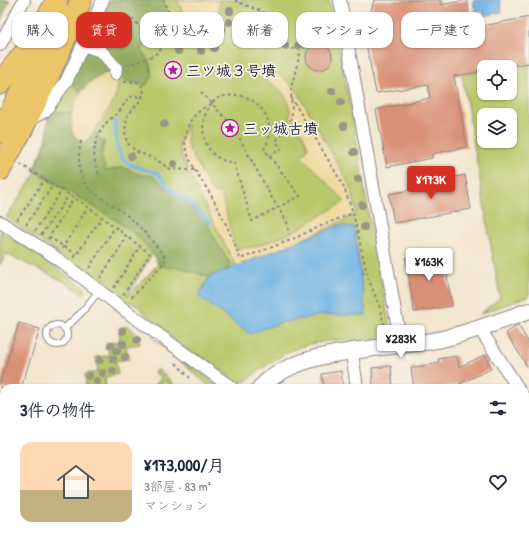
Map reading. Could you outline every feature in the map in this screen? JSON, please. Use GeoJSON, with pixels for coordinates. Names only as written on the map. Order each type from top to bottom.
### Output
{"type":"FeatureCollection","features":[{"type":"Feature","properties":{"kind":"highway"},"geometry":{"type":"LineString","coordinates":[[0,84],[36,38],[57,0]]}},
{"type":"Feature","properties":{"kind":"highway"},"geometry":{"type":"LineString","coordinates":[[0,132],[70,0]]}},
{"type":"Feature","properties":{"kind":"highway"},"geometry":{"type":"LineString","coordinates":[[4,170],[68,32],[81,0]]}},
{"type":"Feature","properties":{"kind":"street"},"geometry":{"type":"LineString","coordinates":[[0,45],[24,0]]}},
{"type":"Feature","properties":{"kind":"street"},"geometry":{"type":"LineString","coordinates":[[98,12],[103,0]]}},
{"type":"Feature","properties":{"kind":"street"},"geometry":{"type":"LineString","coordinates":[[341,0],[401,345]]}},
{"type":"Feature","properties":{"kind":"street"},"geometry":{"type":"LineString","coordinates":[[24,127],[45,111],[67,80],[82,48]]}},
{"type":"Feature","properties":{"kind":"street"},"geometry":{"type":"LineString","coordinates":[[92,48],[101,51],[116,68],[114,74]]}},
{"type":"Feature","properties":{"kind":"street"},"geometry":{"type":"LineString","coordinates":[[0,222],[103,285],[227,384]]}},
{"type":"Feature","properties":{"kind":"street"},"geometry":{"type":"LineString","coordinates":[[266,384],[295,365],[320,357],[441,339],[480,329],[529,311]]}},
{"type":"Feature","properties":{"kind":"street"},"geometry":{"type":"LineString","coordinates":[[480,329],[515,384]]}},
{"type":"Feature","properties":{"kind":"street"},"geometry":{"type":"LineString","coordinates":[[351,352],[356,384]]}},
{"type":"Feature","properties":{"kind":"lane"},"geometry":{"type":"LineString","coordinates":[[65,328],[81,313],[103,285]]}},
{"type":"Feature","properties":{"kind":"path"},"geometry":{"type":"LineString","coordinates":[[164,0],[171,21],[171,32],[167,42],[152,57],[133,62],[114,74],[125,82],[138,82],[143,87],[144,93],[141,99],[127,116],[125,131],[127,143],[136,151],[157,160],[170,169],[195,170]]}},
{"type":"Feature","properties":{"kind":"path"},"geometry":{"type":"LineString","coordinates":[[235,0],[244,6],[263,11],[269,16],[270,35],[273,41],[279,46],[301,49],[291,88],[292,116],[287,127],[276,141],[281,149],[269,156]]}},
{"type":"Feature","properties":{"kind":"path"},"geometry":{"type":"LineString","coordinates":[[132,18],[160,50]]}},
{"type":"Feature","properties":{"kind":"path"},"geometry":{"type":"LineString","coordinates":[[201,92],[227,120],[242,141],[287,222],[289,234]]}},
{"type":"Feature","properties":{"kind":"path"},"geometry":{"type":"LineString","coordinates":[[212,103],[208,107],[204,119],[204,137],[214,154],[221,160],[234,163],[252,221],[300,196],[264,149],[269,139],[268,121],[259,105],[250,99],[233,95],[218,98],[196,114],[187,130],[186,143],[195,170],[212,197],[236,246],[240,259],[291,240],[352,213]]}},
{"type":"Feature","properties":{"kind":"path"},"geometry":{"type":"LineString","coordinates":[[99,174],[95,166],[94,147],[101,130],[119,111],[130,96],[136,96],[141,99]]}},
{"type":"Feature","properties":{"kind":"path"},"geometry":{"type":"LineString","coordinates":[[291,97],[343,185],[352,213],[368,278],[379,305],[387,337]]}},
{"type":"Feature","properties":{"kind":"path"},"geometry":{"type":"LineString","coordinates":[[81,141],[78,155],[79,171],[83,182],[93,192],[132,219],[166,258],[163,264],[129,300]]}},
{"type":"Feature","properties":{"kind":"path"},"geometry":{"type":"LineString","coordinates":[[4,170],[45,179],[88,207],[150,254],[123,295],[103,285],[94,275]]}},
{"type":"Feature","properties":{"kind":"path"},"geometry":{"type":"LineString","coordinates":[[16,222],[45,179]]}},
{"type":"Feature","properties":{"kind":"path"},"geometry":{"type":"LineString","coordinates":[[24,228],[53,185]]}},
{"type":"Feature","properties":{"kind":"path"},"geometry":{"type":"LineString","coordinates":[[34,234],[62,190]]}},
{"type":"Feature","properties":{"kind":"path"},"geometry":{"type":"LineString","coordinates":[[40,238],[69,195]]}},
{"type":"Feature","properties":{"kind":"path"},"geometry":{"type":"LineString","coordinates":[[46,242],[74,198]]}},
{"type":"Feature","properties":{"kind":"path"},"geometry":{"type":"LineString","coordinates":[[60,252],[88,207]]}},
{"type":"Feature","properties":{"kind":"path"},"geometry":{"type":"LineString","coordinates":[[73,261],[102,217]]}},
{"type":"Feature","properties":{"kind":"path"},"geometry":{"type":"LineString","coordinates":[[87,271],[115,227]]}},
{"type":"Feature","properties":{"kind":"path"},"geometry":{"type":"LineString","coordinates":[[49,236],[77,255]]}},
{"type":"Feature","properties":{"kind":"path"},"geometry":{"type":"LineString","coordinates":[[103,285],[128,236]]}},
{"type":"Feature","properties":{"kind":"path"},"geometry":{"type":"LineString","coordinates":[[113,289],[140,246]]}},
{"type":"Feature","properties":{"kind":"green space"},"geometry":{"type":"Polygon","coordinates":[[[0,0],[10,0],[0,22],[0,0]]]}},
{"type":"Feature","properties":{"kind":"green space"},"geometry":{"type":"Polygon","coordinates":[[[107,0],[163,0],[167,12],[140,12],[140,48],[143,48],[142,51],[150,63],[152,77],[146,85],[129,82],[120,76],[95,78],[80,92],[69,81],[84,48],[132,48],[132,12],[101,12],[107,0]]]}},
{"type":"Feature","properties":{"kind":"green space"},"geometry":{"type":"Polygon","coordinates":[[[110,0],[329,0],[331,12],[296,12],[296,48],[339,48],[390,327],[387,333],[379,339],[334,340],[301,347],[283,355],[248,379],[238,383],[207,360],[182,347],[136,305],[127,301],[6,217],[36,173],[33,170],[47,137],[48,117],[55,107],[85,48],[132,48],[132,12],[104,12],[110,0]],[[152,254],[126,297],[150,273],[158,264],[152,254]]]}},
{"type":"Feature","properties":{"kind":"green space"},"geometry":{"type":"Polygon","coordinates":[[[529,63],[529,296],[480,314],[500,298],[462,75],[477,72],[477,100],[517,100],[517,65],[529,63]]]}},
{"type":"Feature","properties":{"kind":"green space"},"geometry":{"type":"Polygon","coordinates":[[[51,112],[71,113],[73,135],[83,143],[94,132],[104,142],[101,157],[106,171],[123,167],[140,175],[153,176],[198,211],[207,220],[211,232],[230,264],[227,270],[209,277],[178,267],[169,268],[158,264],[153,254],[137,236],[127,228],[33,170],[45,146],[51,112]]]}},
{"type":"Feature","properties":{"kind":"green space"},"geometry":{"type":"Polygon","coordinates":[[[0,231],[32,250],[86,291],[83,294],[63,281],[6,254],[0,265],[0,231]]]}},
{"type":"Feature","properties":{"kind":"green space"},"geometry":{"type":"Polygon","coordinates":[[[128,326],[138,335],[140,344],[126,346],[129,359],[115,361],[118,374],[105,377],[106,384],[86,384],[85,374],[98,372],[96,357],[109,356],[107,343],[120,341],[119,328],[128,326]]]}},
{"type":"Feature","properties":{"kind":"green space"},"geometry":{"type":"Polygon","coordinates":[[[151,336],[216,384],[206,384],[151,336]]]}},
{"type":"Feature","properties":{"kind":"green space"},"geometry":{"type":"Polygon","coordinates":[[[157,369],[174,384],[169,384],[165,381],[162,384],[156,384],[161,378],[154,372],[157,369]]]}},
{"type":"Feature","properties":{"kind":"sand"},"geometry":{"type":"Polygon","coordinates":[[[178,0],[219,0],[219,12],[182,12],[178,0]]]}},
{"type":"Feature","properties":{"kind":"sand"},"geometry":{"type":"Polygon","coordinates":[[[247,71],[266,72],[280,75],[296,89],[350,186],[356,208],[356,214],[240,266],[235,264],[182,158],[179,146],[187,124],[187,145],[212,192],[221,193],[235,246],[238,249],[254,247],[289,234],[344,202],[344,200],[301,156],[305,153],[308,147],[294,120],[289,121],[290,111],[285,95],[264,79],[247,74],[247,71]]]}},
{"type":"Feature","properties":{"kind":"sand"},"geometry":{"type":"Polygon","coordinates":[[[109,72],[120,76],[115,99],[94,132],[83,143],[73,135],[71,118],[74,105],[85,87],[109,72]]]}},
{"type":"Feature","properties":{"kind":"water"},"geometry":{"type":"Polygon","coordinates":[[[473,0],[500,0],[502,12],[485,16],[484,11],[475,12],[473,0]]]}},
{"type":"Feature","properties":{"kind":"water"},"geometry":{"type":"Polygon","coordinates":[[[340,225],[354,227],[366,315],[323,315],[279,323],[250,334],[198,296],[209,277],[340,225]]]}},
{"type":"Feature","properties":{"kind":"building"},"geometry":{"type":"Polygon","coordinates":[[[374,0],[440,0],[441,5],[467,0],[469,12],[401,12],[401,48],[485,48],[485,25],[529,17],[529,63],[517,65],[517,60],[477,60],[477,72],[454,76],[467,147],[432,154],[432,158],[387,167],[376,110],[430,98],[428,85],[376,93],[367,48],[393,48],[393,12],[371,11],[374,0]]]}},
{"type":"Feature","properties":{"kind":"building"},"geometry":{"type":"Polygon","coordinates":[[[310,48],[328,48],[331,52],[331,62],[324,69],[314,69],[307,62],[307,52],[310,48]]]}},
{"type":"Feature","properties":{"kind":"building"},"geometry":{"type":"Polygon","coordinates":[[[465,175],[471,209],[394,223],[389,194],[431,186],[431,182],[465,175]]]}},
{"type":"Feature","properties":{"kind":"building"},"geometry":{"type":"Polygon","coordinates":[[[443,251],[452,306],[414,312],[406,258],[443,251]]]}},
{"type":"Feature","properties":{"kind":"building"},"geometry":{"type":"Polygon","coordinates":[[[19,323],[40,329],[22,384],[0,383],[19,323]]]}},
{"type":"Feature","properties":{"kind":"building"},"geometry":{"type":"Polygon","coordinates":[[[518,325],[529,343],[529,369],[506,333],[518,325]]]}},
{"type":"Feature","properties":{"kind":"building"},"geometry":{"type":"Polygon","coordinates":[[[485,355],[491,369],[461,384],[413,384],[411,368],[439,363],[438,359],[457,356],[459,367],[485,355]]]}},
{"type":"Feature","properties":{"kind":"building"},"geometry":{"type":"Polygon","coordinates":[[[391,366],[393,384],[373,384],[372,368],[391,366]]]}},
{"type":"Feature","properties":{"kind":"building"},"geometry":{"type":"Polygon","coordinates":[[[341,371],[343,384],[323,384],[322,374],[341,371]]]}},
{"type":"Feature","properties":{"kind":"waterway"},"geometry":{"type":"LineString","coordinates":[[115,122],[117,145],[121,157],[133,166],[157,173],[172,191],[191,203],[210,223]]}},
{"type":"Feature","properties":{"kind":"place","name":"三ツ城３号墳"},"geometry":{"type":"Point","coordinates":[173,70]}},
{"type":"Feature","properties":{"kind":"place","name":"三ッ城古墳"},"geometry":{"type":"Point","coordinates":[230,128]}}]}
